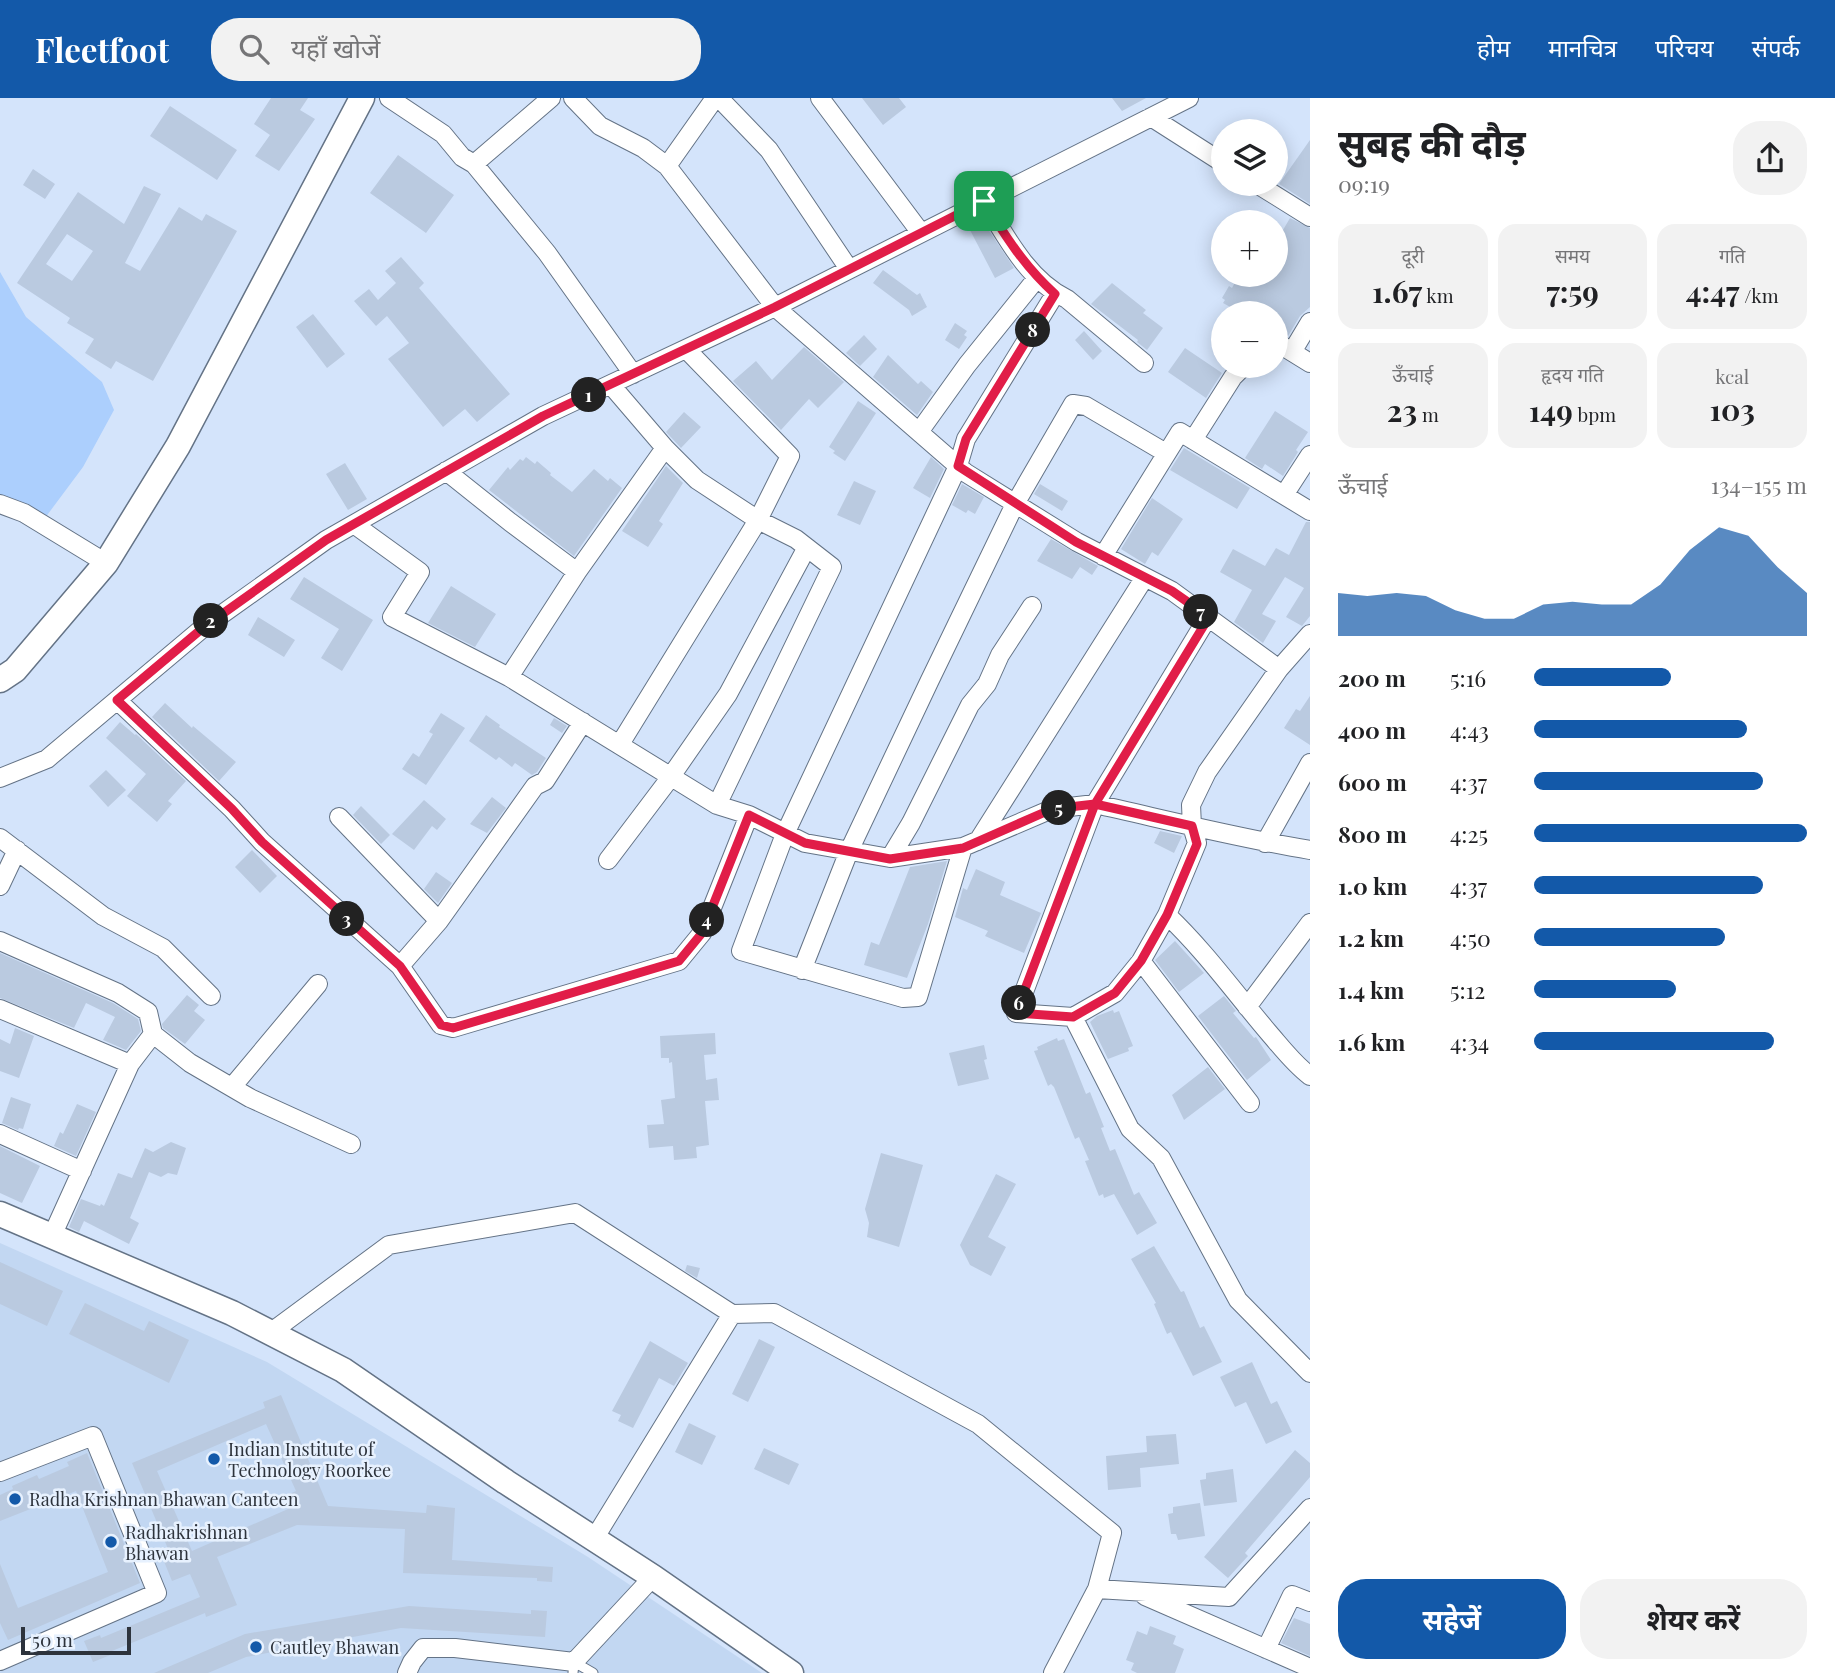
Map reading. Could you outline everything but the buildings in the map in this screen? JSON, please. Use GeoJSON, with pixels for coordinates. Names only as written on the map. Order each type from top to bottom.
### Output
{"type":"FeatureCollection","features":[{"type":"Feature","properties":{"kind":"street"},"geometry":{"type":"LineString","coordinates":[[0,680],[15,670],[106,563],[178,446],[362,98]]}},
{"type":"Feature","properties":{"kind":"street"},"geometry":{"type":"LineString","coordinates":[[389,98],[443,134],[463,157],[474,164],[547,253],[634,374]]}},
{"type":"Feature","properties":{"kind":"street"},"geometry":{"type":"LineString","coordinates":[[474,164],[551,98]]}},
{"type":"Feature","properties":{"kind":"street"},"geometry":{"type":"LineString","coordinates":[[573,98],[600,126],[643,148],[667,166],[775,307],[958,466],[1076,542],[1172,591],[1279,669]]}},
{"type":"Feature","properties":{"kind":"street"},"geometry":{"type":"LineString","coordinates":[[667,166],[717,98],[769,150],[849,270]]}},
{"type":"Feature","properties":{"kind":"street"},"geometry":{"type":"LineString","coordinates":[[820,98],[921,233]]}},
{"type":"Feature","properties":{"kind":"street"},"geometry":{"type":"LineString","coordinates":[[0,778],[47,759],[204,627],[326,540],[446,471],[543,416],[775,307],[1189,98]]}},
{"type":"Feature","properties":{"kind":"street"},"geometry":{"type":"LineString","coordinates":[[1151,117],[1211,155]]}},
{"type":"Feature","properties":{"kind":"street"},"geometry":{"type":"LineString","coordinates":[[1276,196],[1310,217]]}},
{"type":"Feature","properties":{"kind":"street"},"geometry":{"type":"LineString","coordinates":[[984,201],[1008,241],[1037,278],[1055,294],[1067,299],[1144,363]]}},
{"type":"Feature","properties":{"kind":"street"},"geometry":{"type":"LineString","coordinates":[[919,432],[967,365],[1037,278]]}},
{"type":"Feature","properties":{"kind":"street"},"geometry":{"type":"LineString","coordinates":[[1055,294],[966,439],[958,466],[785,834],[741,951],[903,998],[918,997],[970,844],[1145,577]]}},
{"type":"Feature","properties":{"kind":"street"},"geometry":{"type":"LineString","coordinates":[[1292,352],[1310,322]]}},
{"type":"Feature","properties":{"kind":"street"},"geometry":{"type":"LineString","coordinates":[[620,744],[758,520],[790,456],[687,349]]}},
{"type":"Feature","properties":{"kind":"street"},"geometry":{"type":"LineString","coordinates":[[1288,350],[1310,363]]}},
{"type":"Feature","properties":{"kind":"street"},"geometry":{"type":"LineString","coordinates":[[1193,440],[1232,378]]}},
{"type":"Feature","properties":{"kind":"street"},"geometry":{"type":"LineString","coordinates":[[611,385],[665,449],[697,480],[758,520],[796,539],[832,567],[717,805]]}},
{"type":"Feature","properties":{"kind":"street"},"geometry":{"type":"LineString","coordinates":[[802,970],[849,851],[1015,505],[1073,404],[1086,406],[1166,453]]}},
{"type":"Feature","properties":{"kind":"street"},"geometry":{"type":"LineString","coordinates":[[1103,556],[1180,432],[1310,511]]}},
{"type":"Feature","properties":{"kind":"street"},"geometry":{"type":"LineString","coordinates":[[509,677],[577,572],[665,449]]}},
{"type":"Feature","properties":{"kind":"street"},"geometry":{"type":"LineString","coordinates":[[1284,495],[1310,455]]}},
{"type":"Feature","properties":{"kind":"street"},"geometry":{"type":"LineString","coordinates":[[446,471],[510,523],[577,572]]}},
{"type":"Feature","properties":{"kind":"street"},"geometry":{"type":"LineString","coordinates":[[0,503],[24,513],[106,563]]}},
{"type":"Feature","properties":{"kind":"street"},"geometry":{"type":"LineString","coordinates":[[355,525],[420,572],[392,617],[509,677],[717,805],[749,815],[805,843],[890,859],[970,844],[1052,809],[1095,804],[1265,843],[1310,850]]}},
{"type":"Feature","properties":{"kind":"street"},"geometry":{"type":"LineString","coordinates":[[608,860],[728,694],[806,549]]}},
{"type":"Feature","properties":{"kind":"street"},"geometry":{"type":"LineString","coordinates":[[890,859],[970,705],[987,684],[1000,655],[1032,607]]}},
{"type":"Feature","properties":{"kind":"street"},"geometry":{"type":"LineString","coordinates":[[1209,617],[1095,804],[1016,1013],[1073,1017],[1115,993],[1141,961],[1167,915],[1197,844],[1192,826],[1191,805],[1208,772],[1279,669],[1310,634]]}},
{"type":"Feature","properties":{"kind":"street"},"geometry":{"type":"LineString","coordinates":[[117,700],[232,809],[262,842],[400,966],[441,1025],[453,1028],[679,961],[702,933],[749,815]]}},
{"type":"Feature","properties":{"kind":"street"},"geometry":{"type":"LineString","coordinates":[[400,966],[439,921],[536,786],[545,781],[583,722]]}},
{"type":"Feature","properties":{"kind":"street"},"geometry":{"type":"LineString","coordinates":[[1265,843],[1310,763]]}},
{"type":"Feature","properties":{"kind":"street"},"geometry":{"type":"LineString","coordinates":[[339,817],[439,921]]}},
{"type":"Feature","properties":{"kind":"street"},"geometry":{"type":"LineString","coordinates":[[0,838],[103,916],[163,948],[211,996]]}},
{"type":"Feature","properties":{"kind":"street"},"geometry":{"type":"LineString","coordinates":[[0,886],[17,850]]}},
{"type":"Feature","properties":{"kind":"street"},"geometry":{"type":"LineString","coordinates":[[1167,915],[1197,944],[1299,1068],[1310,1076]]}},
{"type":"Feature","properties":{"kind":"street"},"geometry":{"type":"LineString","coordinates":[[1247,1007],[1308,930]]}},
{"type":"Feature","properties":{"kind":"street"},"geometry":{"type":"LineString","coordinates":[[0,941],[118,993],[148,1012],[153,1034],[190,1063],[250,1098],[351,1144]]}},
{"type":"Feature","properties":{"kind":"street"},"geometry":{"type":"LineString","coordinates":[[1141,961],[1250,1102]]}},
{"type":"Feature","properties":{"kind":"street"},"geometry":{"type":"LineString","coordinates":[[232,1087],[318,984]]}},
{"type":"Feature","properties":{"kind":"street"},"geometry":{"type":"LineString","coordinates":[[0,1009],[130,1064]]}},
{"type":"Feature","properties":{"kind":"street"},"geometry":{"type":"LineString","coordinates":[[1073,1017],[1130,1129],[1161,1158],[1238,1300],[1310,1373]]}},
{"type":"Feature","properties":{"kind":"street"},"geometry":{"type":"LineString","coordinates":[[52,1236],[130,1064],[153,1034]]}},
{"type":"Feature","properties":{"kind":"street"},"geometry":{"type":"LineString","coordinates":[[0,1135],[82,1171]]}},
{"type":"Feature","properties":{"kind":"street"},"geometry":{"type":"LineString","coordinates":[[270,1333],[389,1245],[575,1213],[732,1314],[774,1313],[978,1424],[1112,1534],[1097,1589],[1053,1673]]}},
{"type":"Feature","properties":{"kind":"street"},"geometry":{"type":"LineString","coordinates":[[0,1214],[232,1313],[343,1370],[506,1482],[653,1577],[791,1673]]}},
{"type":"Feature","properties":{"kind":"street"},"geometry":{"type":"LineString","coordinates":[[594,1539],[732,1314]]}},
{"type":"Feature","properties":{"kind":"street"},"geometry":{"type":"LineString","coordinates":[[0,1472],[93,1436],[157,1592],[0,1661]]}},
{"type":"Feature","properties":{"kind":"street"},"geometry":{"type":"LineString","coordinates":[[1097,1589],[1229,1597],[1310,1507]]}},
{"type":"Feature","properties":{"kind":"street"},"geometry":{"type":"LineString","coordinates":[[407,1673],[423,1648],[455,1648],[574,1667],[653,1577]]}},
{"type":"Feature","properties":{"kind":"street"},"geometry":{"type":"LineString","coordinates":[[1132,1590],[1310,1668]]}},
{"type":"Feature","properties":{"kind":"street"},"geometry":{"type":"LineString","coordinates":[[1266,1649],[1292,1595],[1310,1602]]}},
{"type":"Feature","properties":{"kind":"lane"},"geometry":{"type":"LineString","coordinates":[[574,1667],[593,1673]]}},
{"type":"Feature","properties":{"kind":"shaded area"},"geometry":{"type":"Polygon","coordinates":[[[0,272],[26,317],[102,382],[114,410],[83,467],[42,522],[0,507],[0,272]]]}},
{"type":"Feature","properties":{"kind":"shaded area","name":"Indian Institute of Technology Roorkee"},"geometry":{"type":"Polygon","coordinates":[[[0,1243],[267,1362],[588,1557],[762,1673],[0,1673],[0,1243]]]}},
{"type":"Feature","properties":{"kind":"place","name":"Indian Institute of Technology Roorkee"},"geometry":{"type":"Point","coordinates":[214,1459]}},
{"type":"Feature","properties":{"kind":"place","name":"Radha Krishnan Bhawan Canteen"},"geometry":{"type":"Point","coordinates":[15,1499]}},
{"type":"Feature","properties":{"kind":"place","name":"Radhakrishnan Bhawan"},"geometry":{"type":"Point","coordinates":[111,1542]}},
{"type":"Feature","properties":{"kind":"place","name":"Cautley Bhawan"},"geometry":{"type":"Point","coordinates":[256,1647]}},
{"type":"Feature","properties":{"kind":"route"},"geometry":{"type":"LineString","coordinates":[[984,201],[775,307],[543,416],[326,540],[204,627],[117,700],[232,809],[262,842],[400,966],[441,1025],[453,1028],[679,961],[702,933],[749,815],[805,843],[890,859],[963,848],[1052,809],[1095,804],[1192,826],[1197,844],[1167,915],[1141,961],[1115,993],[1073,1017],[1016,1013],[1095,804],[1209,617],[1172,591],[1076,542],[958,466],[966,439],[1055,294],[1037,278],[1008,241],[984,201]]}}]}
